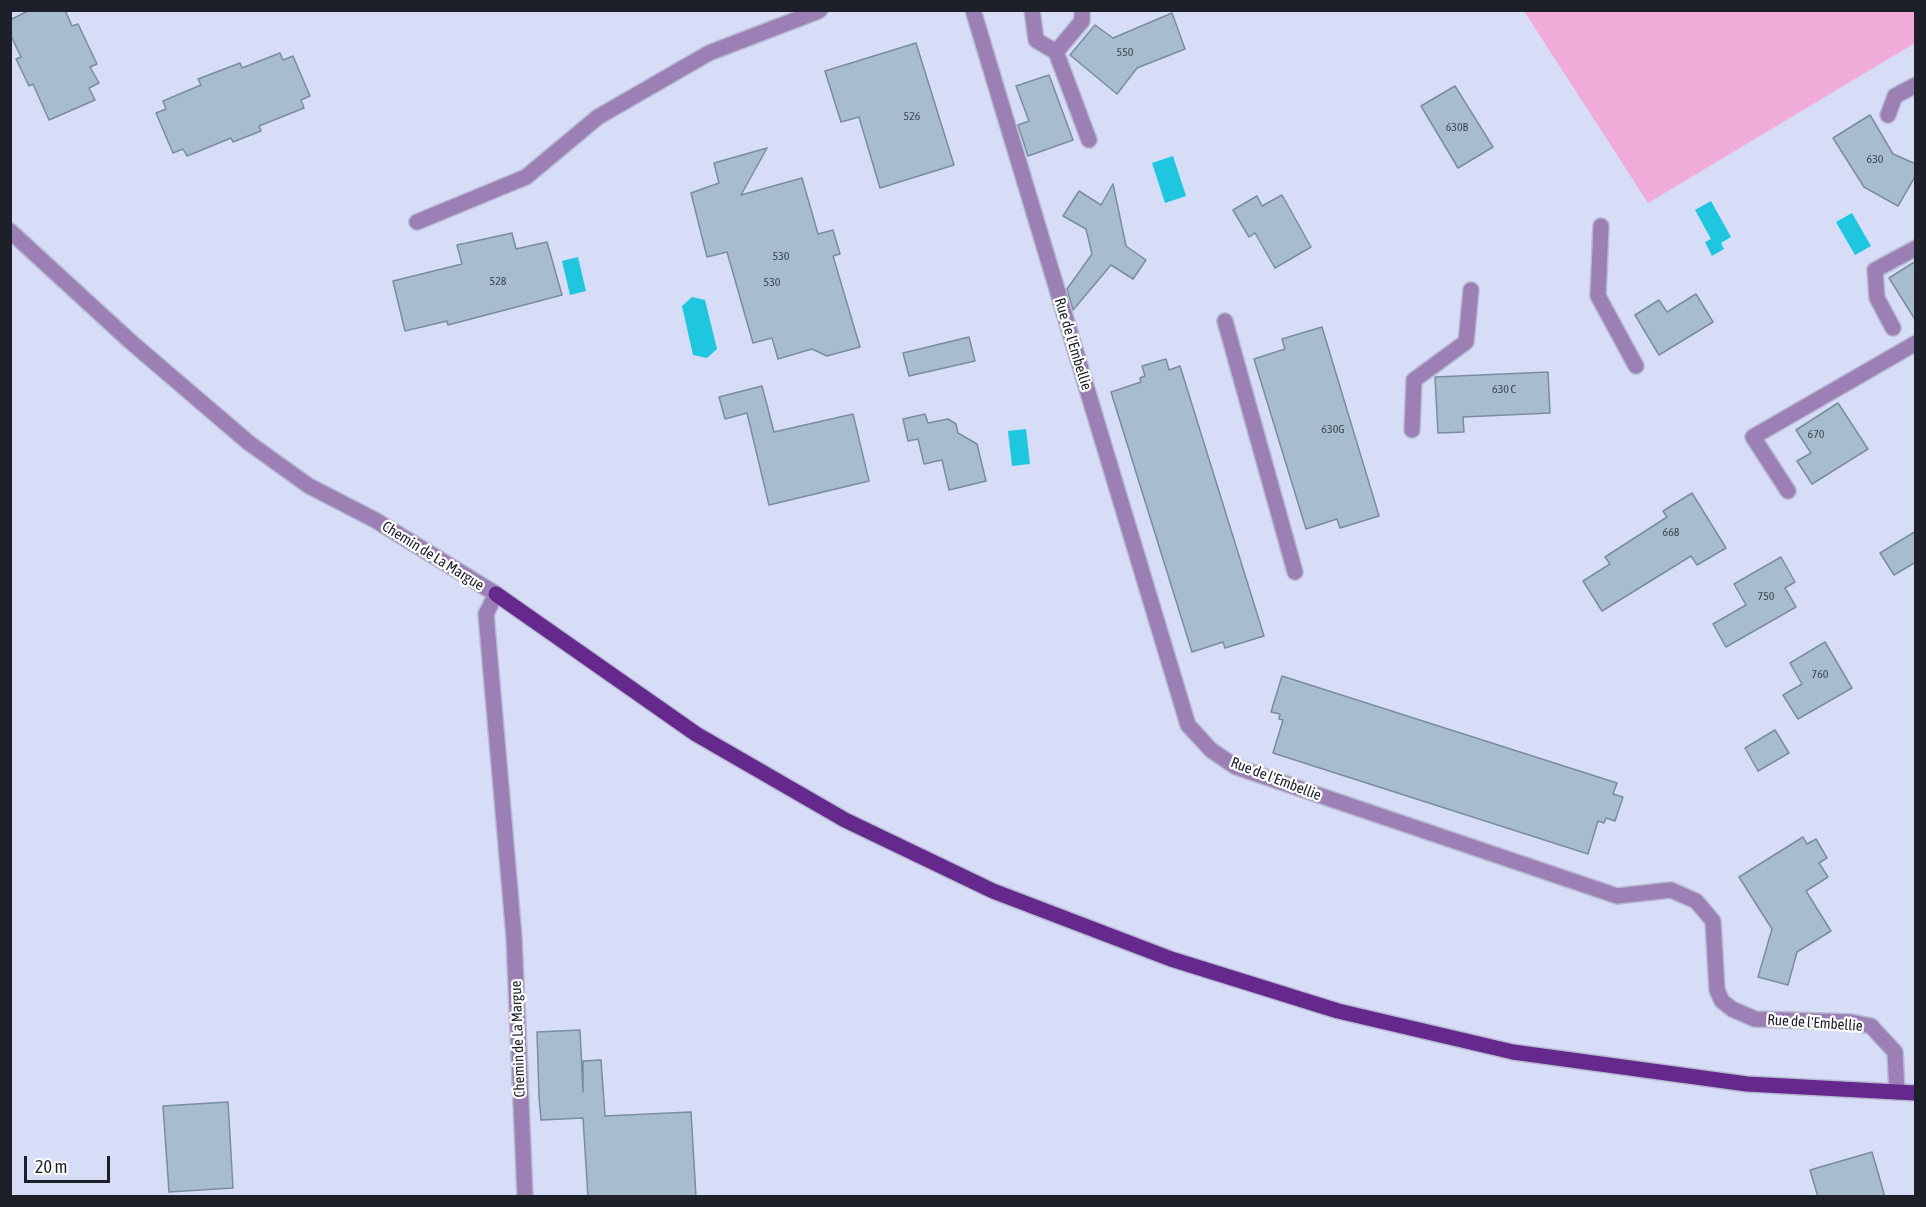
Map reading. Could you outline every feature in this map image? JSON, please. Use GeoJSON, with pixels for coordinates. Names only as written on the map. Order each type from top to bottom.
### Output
{"type":"FeatureCollection","features":[{"type":"Feature","properties":{"kind":"main road"},"geometry":{"type":"LineString","coordinates":[[496,594],[696,734],[846,820],[993,891],[1171,959],[1338,1011],[1513,1052],[1747,1084],[1916,1093]]}},
{"type":"Feature","properties":{"kind":"street","name":"Rue de l'Embellie"},"geometry":{"type":"LineString","coordinates":[[973,10],[1188,725],[1211,750],[1236,767],[1617,896],[1671,890],[1696,901],[1713,921],[1717,990],[1722,1001],[1732,1009],[1755,1019],[1851,1022],[1871,1026],[1895,1052],[1897,1092]]}},
{"type":"Feature","properties":{"kind":"street"},"geometry":{"type":"LineString","coordinates":[[1032,10],[1036,40],[1056,52],[1089,140]]}},
{"type":"Feature","properties":{"kind":"street"},"geometry":{"type":"LineString","coordinates":[[1056,52],[1082,21],[1082,10]]}},
{"type":"Feature","properties":{"kind":"street"},"geometry":{"type":"LineString","coordinates":[[417,222],[526,177],[598,117],[709,53],[818,11]]}},
{"type":"Feature","properties":{"kind":"street"},"geometry":{"type":"LineString","coordinates":[[1888,115],[1895,96],[1916,85]]}},
{"type":"Feature","properties":{"kind":"street"},"geometry":{"type":"LineString","coordinates":[[1601,226],[1598,296],[1636,366]]}},
{"type":"Feature","properties":{"kind":"street","name":"Chemin de La Margue"},"geometry":{"type":"LineString","coordinates":[[10,231],[131,342],[249,443],[309,486],[375,520],[496,594],[486,615],[514,937],[525,1197]]}},
{"type":"Feature","properties":{"kind":"street"},"geometry":{"type":"LineString","coordinates":[[1893,328],[1877,298],[1875,270],[1916,248]]}},
{"type":"Feature","properties":{"kind":"street"},"geometry":{"type":"LineString","coordinates":[[1412,430],[1414,380],[1466,342],[1471,290]]}},
{"type":"Feature","properties":{"kind":"street"},"geometry":{"type":"LineString","coordinates":[[1225,321],[1295,572]]}},
{"type":"Feature","properties":{"kind":"street"},"geometry":{"type":"LineString","coordinates":[[1788,491],[1753,437],[1916,343]]}},
{"type":"Feature","properties":{"kind":"shaded area"},"geometry":{"type":"Polygon","coordinates":[[[1524,11],[1915,11],[1915,43],[1648,203],[1524,11]]]}},
{"type":"Feature","properties":{"kind":"water"},"geometry":{"type":"Polygon","coordinates":[[[1173,156],[1186,196],[1165,203],[1152,163],[1173,156]]]}},
{"type":"Feature","properties":{"kind":"water"},"geometry":{"type":"Polygon","coordinates":[[[1711,201],[1731,237],[1721,243],[1724,249],[1712,256],[1705,242],[1711,239],[1695,210],[1711,201]]]}},
{"type":"Feature","properties":{"kind":"water"},"geometry":{"type":"Polygon","coordinates":[[[1852,213],[1871,246],[1855,255],[1836,222],[1852,213]]]}},
{"type":"Feature","properties":{"kind":"water"},"geometry":{"type":"Polygon","coordinates":[[[578,257],[586,291],[570,295],[562,261],[578,257]]]}},
{"type":"Feature","properties":{"kind":"water"},"geometry":{"type":"Polygon","coordinates":[[[692,297],[705,300],[717,349],[707,358],[693,355],[682,306],[692,297]]]}},
{"type":"Feature","properties":{"kind":"water"},"geometry":{"type":"Polygon","coordinates":[[[1026,429],[1030,464],[1012,466],[1008,431],[1026,429]]]}},
{"type":"Feature","properties":{"kind":"building"},"geometry":{"type":"Polygon","coordinates":[[[30,10],[65,10],[72,26],[78,24],[97,64],[90,67],[99,83],[89,88],[95,100],[49,120],[33,84],[29,86],[16,59],[21,57],[10,34],[10,20],[30,10]]]}},
{"type":"Feature","properties":{"kind":"building"},"geometry":{"type":"Polygon","coordinates":[[[1172,13],[1185,49],[1137,68],[1117,94],[1070,55],[1095,25],[1113,38],[1172,13]]]}},
{"type":"Feature","properties":{"kind":"building"},"geometry":{"type":"Polygon","coordinates":[[[916,43],[954,165],[880,188],[859,117],[841,122],[825,71],[916,43]]]}},
{"type":"Feature","properties":{"kind":"building"},"geometry":{"type":"Polygon","coordinates":[[[280,53],[283,60],[293,56],[310,96],[301,100],[304,108],[259,126],[261,131],[233,142],[231,138],[187,156],[183,149],[173,153],[156,113],[166,109],[163,101],[201,85],[198,79],[240,63],[242,68],[280,53]]]}},
{"type":"Feature","properties":{"kind":"building"},"geometry":{"type":"Polygon","coordinates":[[[1049,75],[1073,140],[1028,156],[1018,125],[1029,121],[1016,86],[1049,75]]]}},
{"type":"Feature","properties":{"kind":"building"},"geometry":{"type":"Polygon","coordinates":[[[1455,86],[1493,147],[1458,168],[1421,106],[1455,86]]]}},
{"type":"Feature","properties":{"kind":"building"},"geometry":{"type":"Polygon","coordinates":[[[1870,115],[1893,154],[1916,164],[1916,175],[1898,206],[1864,187],[1833,138],[1870,115]]]}},
{"type":"Feature","properties":{"kind":"building"},"geometry":{"type":"Polygon","coordinates":[[[767,148],[741,195],[802,178],[818,234],[833,230],[840,254],[833,256],[860,347],[827,356],[812,349],[778,359],[772,338],[753,343],[727,252],[707,257],[691,193],[719,183],[714,163],[767,148]]]}},
{"type":"Feature","properties":{"kind":"building"},"geometry":{"type":"Polygon","coordinates":[[[1113,184],[1126,246],[1146,260],[1133,279],[1111,265],[1073,310],[1067,289],[1092,254],[1086,229],[1063,216],[1079,191],[1101,205],[1113,184]]]}},
{"type":"Feature","properties":{"kind":"building"},"geometry":{"type":"Polygon","coordinates":[[[1282,195],[1311,247],[1275,268],[1255,233],[1249,237],[1233,210],[1257,196],[1262,206],[1282,195]]]}},
{"type":"Feature","properties":{"kind":"building"},"geometry":{"type":"Polygon","coordinates":[[[512,233],[516,249],[547,242],[562,295],[448,325],[447,321],[405,331],[393,281],[462,264],[457,245],[512,233]]]}},
{"type":"Feature","properties":{"kind":"building"},"geometry":{"type":"Polygon","coordinates":[[[1916,261],[1916,321],[1889,278],[1916,261]]]}},
{"type":"Feature","properties":{"kind":"building"},"geometry":{"type":"Polygon","coordinates":[[[1696,294],[1713,322],[1659,355],[1635,315],[1659,300],[1667,312],[1696,294]]]}},
{"type":"Feature","properties":{"kind":"building"},"geometry":{"type":"Polygon","coordinates":[[[1322,327],[1379,516],[1340,528],[1337,519],[1306,529],[1254,359],[1285,349],[1282,339],[1322,327]]]}},
{"type":"Feature","properties":{"kind":"building"},"geometry":{"type":"Polygon","coordinates":[[[969,337],[975,361],[909,376],[903,353],[969,337]]]}},
{"type":"Feature","properties":{"kind":"building"},"geometry":{"type":"Polygon","coordinates":[[[1166,359],[1169,370],[1180,366],[1264,636],[1225,648],[1223,642],[1192,652],[1111,392],[1141,382],[1140,378],[1145,376],[1142,366],[1166,359]]]}},
{"type":"Feature","properties":{"kind":"building"},"geometry":{"type":"Polygon","coordinates":[[[1548,372],[1550,413],[1463,417],[1464,432],[1438,433],[1435,377],[1548,372]]]}},
{"type":"Feature","properties":{"kind":"building"},"geometry":{"type":"Polygon","coordinates":[[[762,386],[774,432],[853,414],[869,481],[769,505],[747,413],[725,419],[719,397],[762,386]]]}},
{"type":"Feature","properties":{"kind":"building"},"geometry":{"type":"Polygon","coordinates":[[[1838,403],[1868,449],[1812,484],[1797,461],[1811,453],[1796,430],[1838,403]]]}},
{"type":"Feature","properties":{"kind":"building"},"geometry":{"type":"Polygon","coordinates":[[[925,414],[928,423],[948,419],[956,424],[958,433],[977,444],[986,481],[949,490],[942,460],[924,464],[918,439],[908,441],[903,419],[925,414]]]}},
{"type":"Feature","properties":{"kind":"building"},"geometry":{"type":"Polygon","coordinates":[[[1692,493],[1726,548],[1697,565],[1691,556],[1602,611],[1583,581],[1610,564],[1605,557],[1667,517],[1663,511],[1692,493]]]}},
{"type":"Feature","properties":{"kind":"building"},"geometry":{"type":"Polygon","coordinates":[[[1916,531],[1916,562],[1894,575],[1880,553],[1916,531]]]}},
{"type":"Feature","properties":{"kind":"building"},"geometry":{"type":"Polygon","coordinates":[[[1781,557],[1795,582],[1785,588],[1796,607],[1726,647],[1713,624],[1746,605],[1734,584],[1781,557]]]}},
{"type":"Feature","properties":{"kind":"building"},"geometry":{"type":"Polygon","coordinates":[[[1825,642],[1852,688],[1798,719],[1783,695],[1802,684],[1790,663],[1825,642]]]}},
{"type":"Feature","properties":{"kind":"building"},"geometry":{"type":"Polygon","coordinates":[[[1282,676],[1617,783],[1613,794],[1623,797],[1615,821],[1606,818],[1604,823],[1598,821],[1588,854],[1273,753],[1283,720],[1279,719],[1280,714],[1271,712],[1282,676]]]}},
{"type":"Feature","properties":{"kind":"building"},"geometry":{"type":"Polygon","coordinates":[[[1775,730],[1789,753],[1758,771],[1745,748],[1775,730]]]}},
{"type":"Feature","properties":{"kind":"building"},"geometry":{"type":"Polygon","coordinates":[[[1803,837],[1807,844],[1816,839],[1827,858],[1819,863],[1828,877],[1806,891],[1831,931],[1797,952],[1788,985],[1758,977],[1772,929],[1739,877],[1803,837]]]}},
{"type":"Feature","properties":{"kind":"building"},"geometry":{"type":"Polygon","coordinates":[[[580,1030],[583,1092],[583,1061],[601,1060],[605,1116],[691,1112],[696,1197],[588,1197],[583,1118],[541,1120],[539,1097],[537,1032],[580,1030]]]}},
{"type":"Feature","properties":{"kind":"building"},"geometry":{"type":"Polygon","coordinates":[[[228,1102],[233,1188],[169,1192],[163,1106],[228,1102]]]}},
{"type":"Feature","properties":{"kind":"building"},"geometry":{"type":"Polygon","coordinates":[[[1872,1152],[1885,1197],[1818,1197],[1810,1170],[1872,1152]]]}}]}
